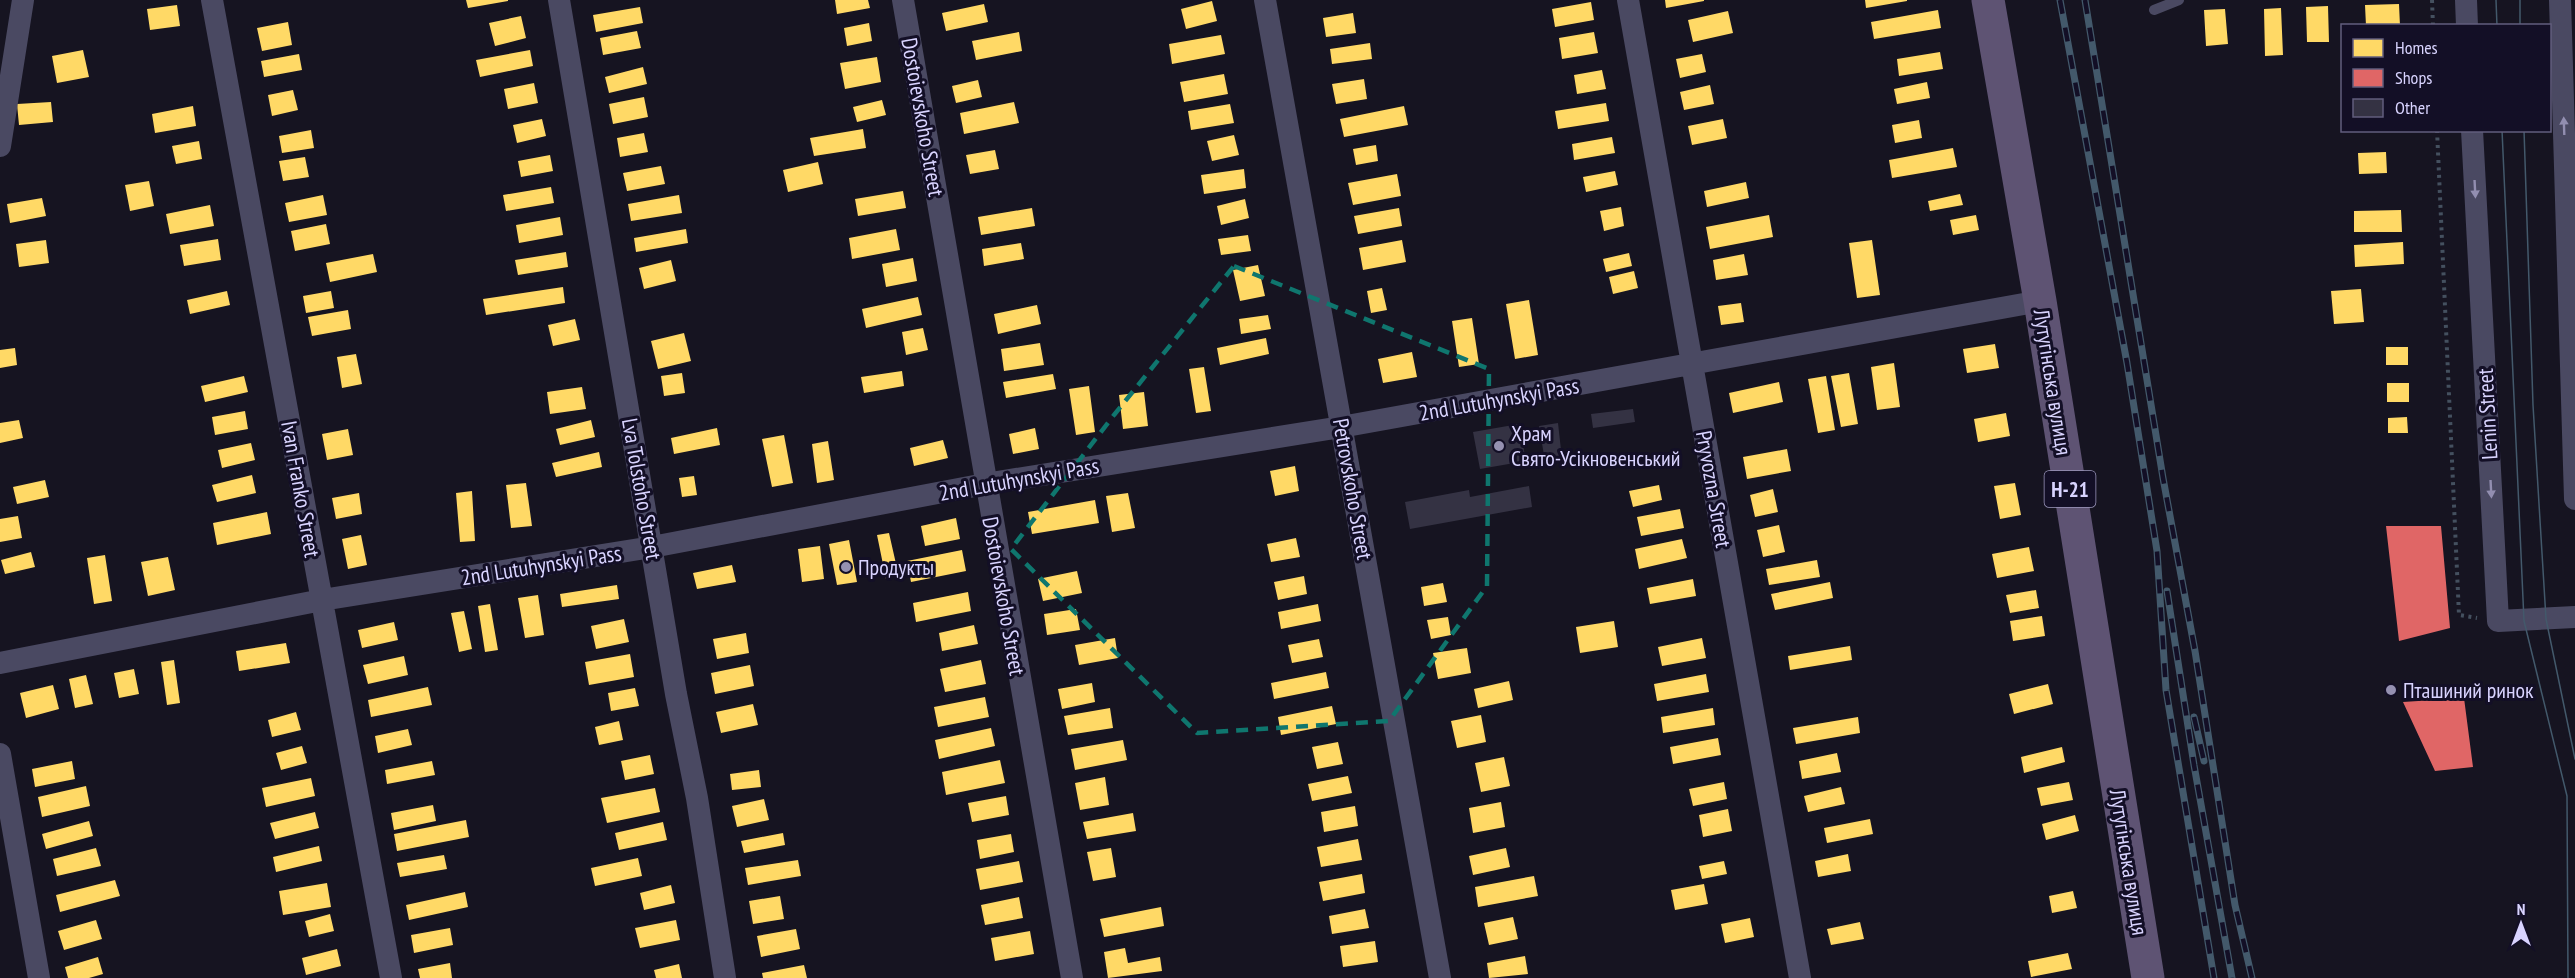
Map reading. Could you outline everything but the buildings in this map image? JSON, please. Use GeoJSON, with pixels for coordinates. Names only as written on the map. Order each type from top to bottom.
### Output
{"type":"FeatureCollection","features":[{"type":"Feature","properties":{"kind":"main road","name":"Лутугінська вулиця"},"geometry":{"type":"LineString","coordinates":[[1988,0],[2040,302],[2148,978]]}},
{"type":"Feature","properties":{"kind":"street"},"geometry":{"type":"LineString","coordinates":[[0,146],[23,0]]}},
{"type":"Feature","properties":{"kind":"street","name":"Ivan Franko Street"},"geometry":{"type":"LineString","coordinates":[[212,0],[391,978]]}},
{"type":"Feature","properties":{"kind":"street","name":"Lva Tolstoho Street"},"geometry":{"type":"LineString","coordinates":[[559,0],[676,694],[697,798],[725,978]]}},
{"type":"Feature","properties":{"kind":"street","name":"Dostoievskoho Street"},"geometry":{"type":"LineString","coordinates":[[903,0],[1072,978]]}},
{"type":"Feature","properties":{"kind":"street","name":"Petrovskoho Street"},"geometry":{"type":"LineString","coordinates":[[1265,0],[1440,978]]}},
{"type":"Feature","properties":{"kind":"street","name":"Pryvozna Street"},"geometry":{"type":"LineString","coordinates":[[1628,0],[1800,978]]}},
{"type":"Feature","properties":{"kind":"street"},"geometry":{"type":"LineString","coordinates":[[2466,0],[2467,24]]}},
{"type":"Feature","properties":{"kind":"street"},"geometry":{"type":"LineString","coordinates":[[2560,0],[2575,499]]}},
{"type":"Feature","properties":{"kind":"street","name":"Lenin Street"},"geometry":{"type":"LineString","coordinates":[[2472,132],[2498,621]]}},
{"type":"Feature","properties":{"kind":"street","name":"2nd Lutuhynskyi Pass"},"geometry":{"type":"LineString","coordinates":[[0,663],[322,600],[652,547],[985,484],[1341,427],[2040,302]]}},
{"type":"Feature","properties":{"kind":"street"},"geometry":{"type":"LineString","coordinates":[[2498,621],[2575,617]]}},
{"type":"Feature","properties":{"kind":"street"},"geometry":{"type":"LineString","coordinates":[[0,754],[39,978]]}},
{"type":"Feature","properties":{"kind":"lane"},"geometry":{"type":"LineString","coordinates":[[2154,10],[2179,0]]}},
{"type":"Feature","properties":{"kind":"path"},"geometry":{"type":"LineString","coordinates":[[2432,0],[2433,24]]}},
{"type":"Feature","properties":{"kind":"path"},"geometry":{"type":"LineString","coordinates":[[2437,132],[2459,615],[2498,621]]}},
{"type":"Feature","properties":{"kind":"highlighted area"},"geometry":{"type":"Polygon","coordinates":[[[1234,266],[1489,369],[1487,586],[1389,721],[1197,733],[1011,549],[1114,415],[1234,266]]]}},
{"type":"Feature","properties":{"kind":"tram line"},"geometry":{"type":"LineString","coordinates":[[2496,0],[2497,24]]}},
{"type":"Feature","properties":{"kind":"tram line"},"geometry":{"type":"LineString","coordinates":[[2520,0],[2520,24]]}},
{"type":"Feature","properties":{"kind":"tram line"},"geometry":{"type":"LineString","coordinates":[[2502,132],[2524,621],[2567,796],[2568,978]]}},
{"type":"Feature","properties":{"kind":"tram line"},"geometry":{"type":"LineString","coordinates":[[2524,132],[2533,405],[2546,619],[2575,759]]}},
{"type":"Feature","properties":{"kind":"railway"},"geometry":{"type":"LineString","coordinates":[[2060,0],[2127,363],[2157,551],[2166,690],[2214,978]]}},
{"type":"Feature","properties":{"kind":"railway"},"geometry":{"type":"LineString","coordinates":[[2085,0],[2163,478],[2195,651],[2235,905],[2252,978]]}},
{"type":"Feature","properties":{"kind":"railway"},"geometry":{"type":"LineString","coordinates":[[2167,591],[2194,765],[2232,978]]}},
{"type":"Feature","properties":{"kind":"railway"},"geometry":{"type":"LineString","coordinates":[[2194,717],[2204,761]]}},
{"type":"Feature","properties":{"kind":"place","name":"Храм Свято-Усікновенський"},"geometry":{"type":"Point","coordinates":[1499,446]}},
{"type":"Feature","properties":{"kind":"place","name":"Продукты"},"geometry":{"type":"Point","coordinates":[846,567]}},
{"type":"Feature","properties":{"kind":"place","name":"Пташиний ринок"},"geometry":{"type":"Point","coordinates":[2391,690]}}]}
